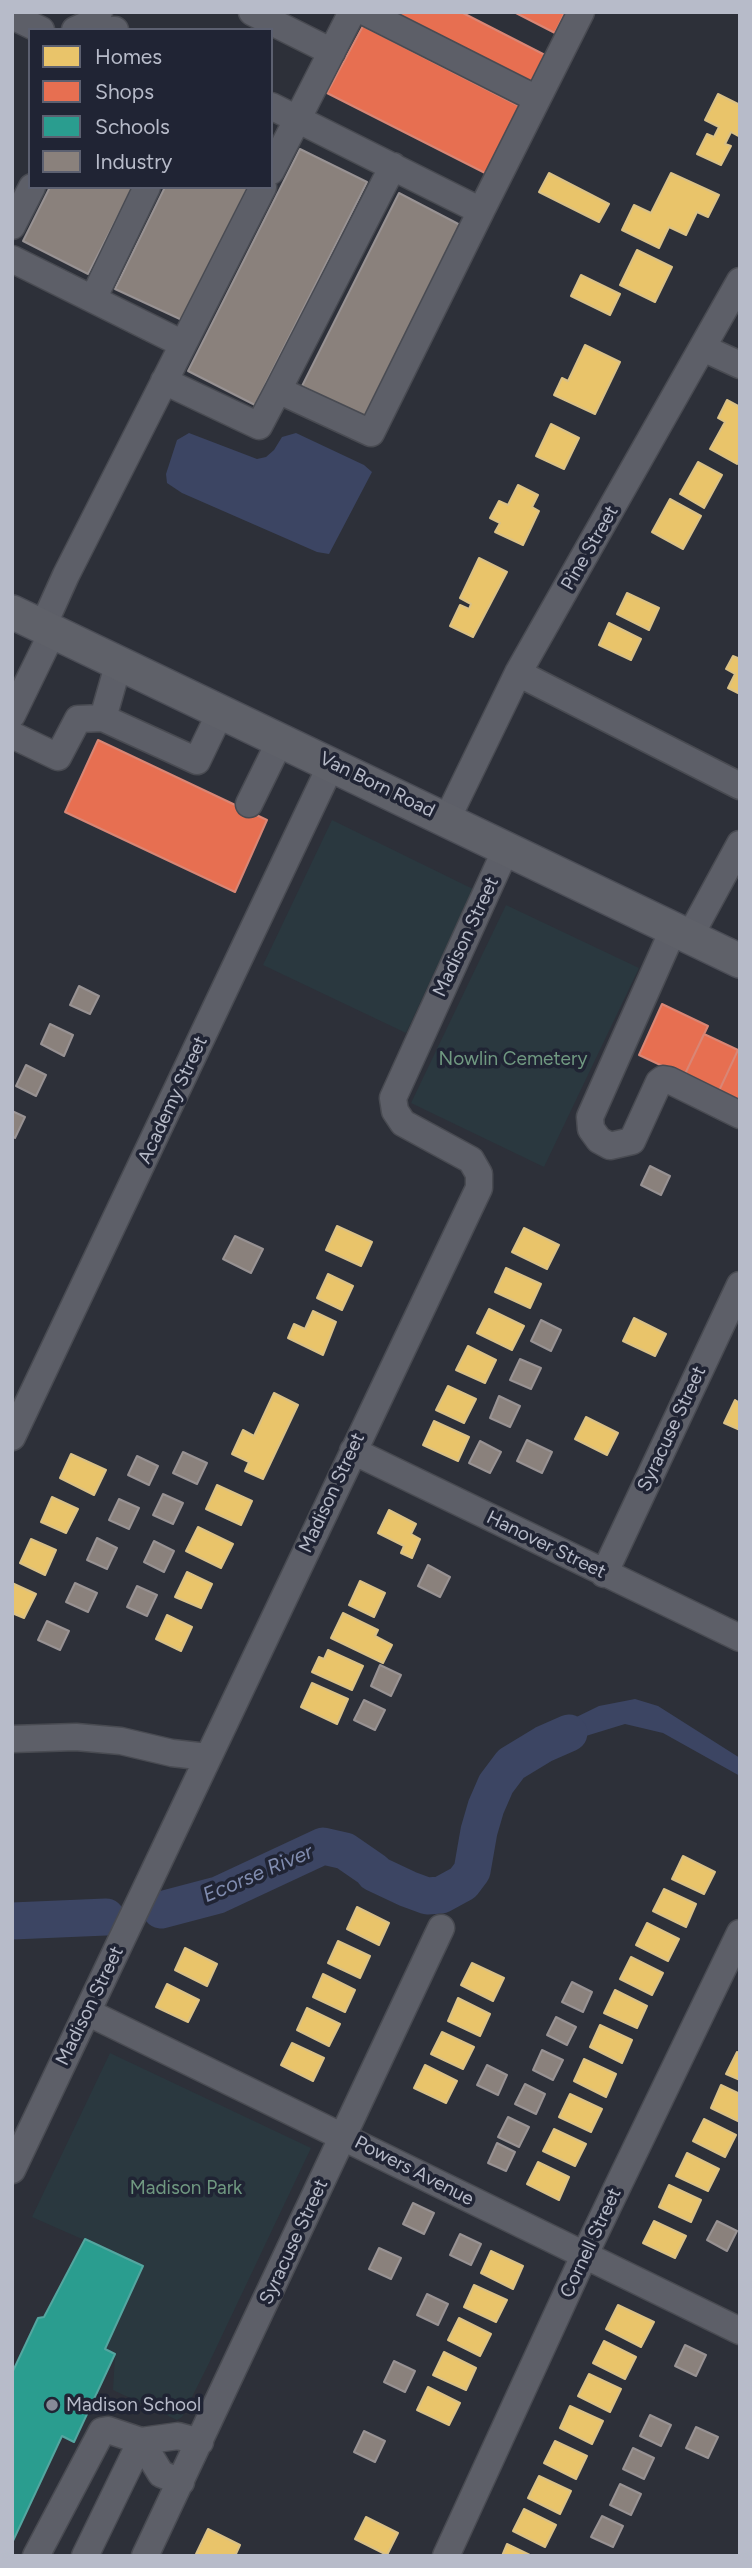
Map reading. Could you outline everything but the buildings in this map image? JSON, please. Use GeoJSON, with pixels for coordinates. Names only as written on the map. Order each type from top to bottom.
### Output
{"type":"FeatureCollection","features":[{"type":"Feature","properties":{"kind":"main road","name":"Van Born Road"},"geometry":{"type":"LineString","coordinates":[[12,612],[332,763],[740,961]]}},
{"type":"Feature","properties":{"kind":"street"},"geometry":{"type":"LineString","coordinates":[[79,28],[95,21],[99,12]]}},
{"type":"Feature","properties":{"kind":"street"},"geometry":{"type":"LineString","coordinates":[[252,12],[332,52]]}},
{"type":"Feature","properties":{"kind":"street"},"geometry":{"type":"LineString","coordinates":[[273,167],[352,12]]}},
{"type":"Feature","properties":{"kind":"street"},"geometry":{"type":"LineString","coordinates":[[365,12],[537,99]]}},
{"type":"Feature","properties":{"kind":"street"},"geometry":{"type":"LineString","coordinates":[[278,390],[371,433],[581,12]]}},
{"type":"Feature","properties":{"kind":"street"},"geometry":{"type":"LineString","coordinates":[[12,16],[37,28]]}},
{"type":"Feature","properties":{"kind":"street"},"geometry":{"type":"LineString","coordinates":[[273,107],[481,211]]}},
{"type":"Feature","properties":{"kind":"street"},"geometry":{"type":"LineString","coordinates":[[164,381],[259,426],[393,166]]}},
{"type":"Feature","properties":{"kind":"street"},"geometry":{"type":"LineString","coordinates":[[12,226],[31,189]]}},
{"type":"Feature","properties":{"kind":"street"},"geometry":{"type":"LineString","coordinates":[[93,299],[146,189]]}},
{"type":"Feature","properties":{"kind":"street"},"geometry":{"type":"LineString","coordinates":[[12,715],[48,629],[66,576],[262,189]]}},
{"type":"Feature","properties":{"kind":"street"},"geometry":{"type":"LineString","coordinates":[[12,259],[183,344]]}},
{"type":"Feature","properties":{"kind":"street","name":"Pine Street"},"geometry":{"type":"LineString","coordinates":[[447,819],[518,673],[740,281]]}},
{"type":"Feature","properties":{"kind":"street"},"geometry":{"type":"LineString","coordinates":[[703,348],[740,365]]}},
{"type":"Feature","properties":{"kind":"street"},"geometry":{"type":"LineString","coordinates":[[103,718],[119,662]]}},
{"type":"Feature","properties":{"kind":"street"},"geometry":{"type":"LineString","coordinates":[[518,673],[740,786]]}},
{"type":"Feature","properties":{"kind":"street"},"geometry":{"type":"LineString","coordinates":[[12,735],[58,757],[78,719],[103,718],[197,761],[221,711]]}},
{"type":"Feature","properties":{"kind":"street"},"geometry":{"type":"LineString","coordinates":[[249,804],[281,739]]}},
{"type":"Feature","properties":{"kind":"street","name":"Academy Street"},"geometry":{"type":"LineString","coordinates":[[12,1437],[332,763]]}},
{"type":"Feature","properties":{"kind":"street"},"geometry":{"type":"LineString","coordinates":[[740,844],[682,932],[590,1117],[592,1129],[599,1140],[610,1146],[632,1142],[659,1082],[663,1079],[740,1115]]}},
{"type":"Feature","properties":{"kind":"street","name":"Madison Street"},"geometry":{"type":"LineString","coordinates":[[12,2170],[24,2118],[87,2012],[479,1188],[479,1174],[471,1160],[403,1123],[395,1111],[393,1097],[507,848]]}},
{"type":"Feature","properties":{"kind":"street","name":"Syracuse Street"},"geometry":{"type":"LineString","coordinates":[[604,1574],[740,1285]]}},
{"type":"Feature","properties":{"kind":"street","name":"Hanover Street"},"geometry":{"type":"LineString","coordinates":[[353,1451],[740,1638]]}},
{"type":"Feature","properties":{"kind":"street"},"geometry":{"type":"LineString","coordinates":[[12,1739],[99,1739],[207,1757]]}},
{"type":"Feature","properties":{"kind":"street","name":"Syracuse Street"},"geometry":{"type":"LineString","coordinates":[[145,2556],[441,1928]]}},
{"type":"Feature","properties":{"kind":"street","name":"Cornell Street"},"geometry":{"type":"LineString","coordinates":[[446,2556],[584,2256],[740,1933]]}},
{"type":"Feature","properties":{"kind":"street","name":"Powers Avenue"},"geometry":{"type":"LineString","coordinates":[[87,2012],[740,2331]]}},
{"type":"Feature","properties":{"kind":"street"},"geometry":{"type":"LineString","coordinates":[[36,2556],[102,2431],[108,2430],[141,2441],[178,2436],[200,2442]]}},
{"type":"Feature","properties":{"kind":"street"},"geometry":{"type":"LineString","coordinates":[[141,2441],[161,2474],[181,2482]]}},
{"type":"Feature","properties":{"kind":"street"},"geometry":{"type":"LineString","coordinates":[[85,2556],[141,2441]]}},
{"type":"Feature","properties":{"kind":"green space"},"geometry":{"type":"Polygon","coordinates":[[[332,820],[473,889],[406,1033],[263,965],[332,820]]]}},
{"type":"Feature","properties":{"kind":"green space","name":"Nowlin Cemetery"},"geometry":{"type":"Polygon","coordinates":[[[506,905],[639,968],[544,1167],[411,1103],[506,905]]]}},
{"type":"Feature","properties":{"kind":"green space","name":"Madison Park"},"geometry":{"type":"Polygon","coordinates":[[[110,2053],[311,2148],[209,2363],[182,2417],[177,2420],[113,2390],[115,2354],[105,2349],[143,2266],[32,2217],[110,2053]]]}},
{"type":"Feature","properties":{"kind":"water"},"geometry":{"type":"Polygon","coordinates":[[[189,433],[257,459],[266,457],[274,450],[282,437],[296,433],[364,465],[372,472],[329,554],[317,552],[182,493],[167,483],[166,474],[177,440],[189,433]]]}},
{"type":"Feature","properties":{"kind":"water"},"geometry":{"type":"Polygon","coordinates":[[[635,1699],[658,1706],[740,1758],[740,1776],[663,1733],[625,1724],[563,1743],[527,1759],[517,1746],[599,1706],[635,1699]]]}},
{"type":"Feature","properties":{"kind":"waterway","name":"Ecorse River"},"geometry":{"type":"LineString","coordinates":[[161,1910],[218,1895],[323,1846],[345,1851],[374,1873],[408,1889],[427,1896],[441,1895],[463,1883],[472,1871],[486,1807],[496,1784],[511,1764],[569,1733]]}},
{"type":"Feature","properties":{"kind":"waterway","name":"Ecorse River"},"geometry":{"type":"LineString","coordinates":[[12,1921],[106,1917]]}},
{"type":"Feature","properties":{"kind":"place","name":"Madison School"},"geometry":{"type":"Point","coordinates":[52,2405]}}]}
